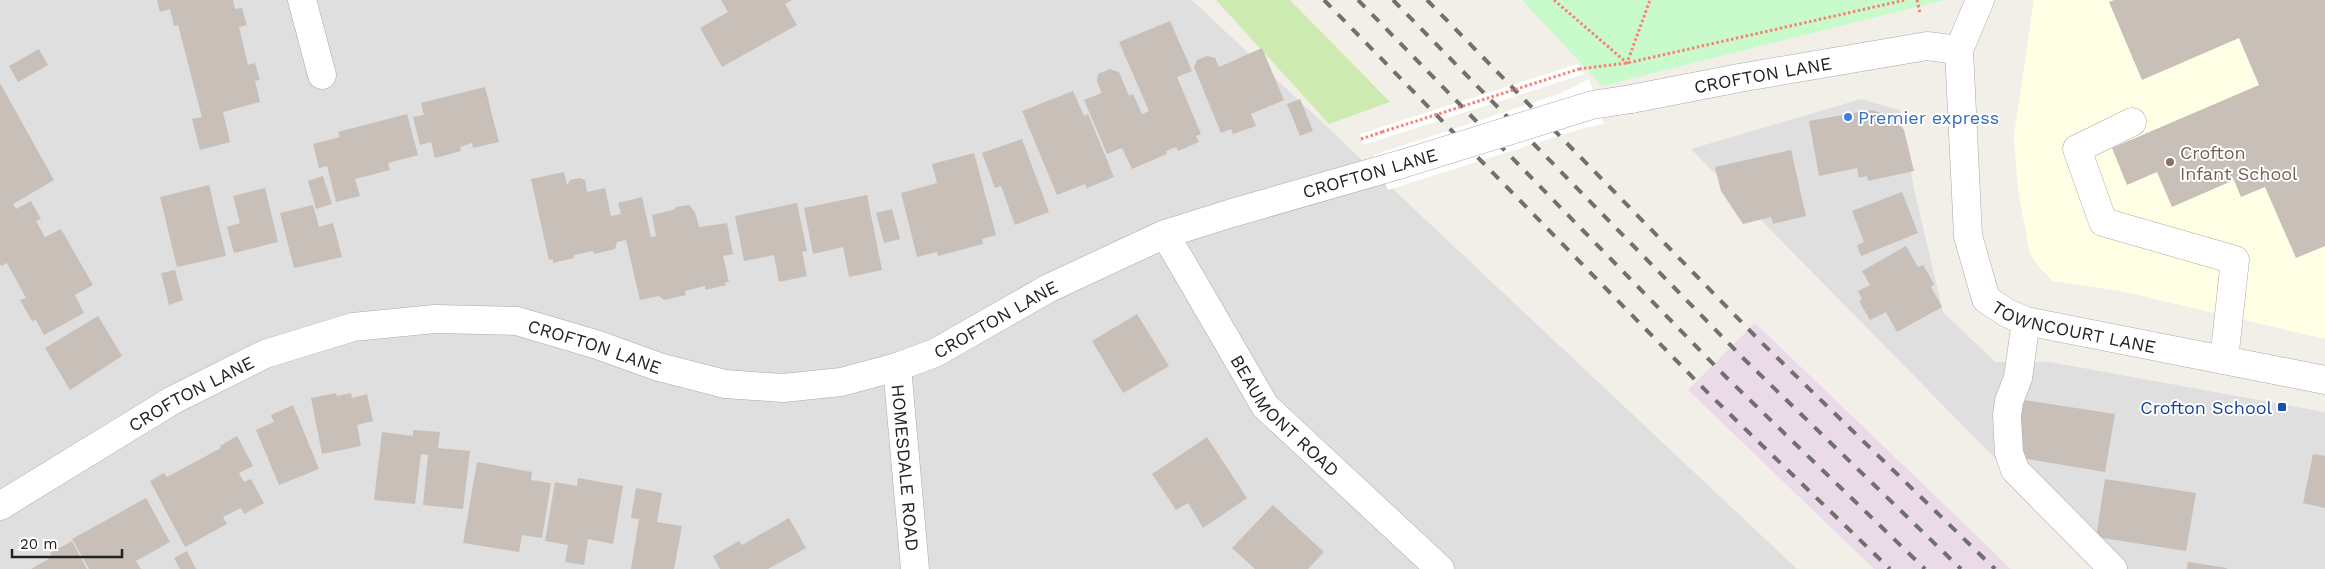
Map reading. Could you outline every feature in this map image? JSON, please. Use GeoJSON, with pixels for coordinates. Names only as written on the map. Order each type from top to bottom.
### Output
{"type":"FeatureCollection","features":[{"type":"Feature","properties":{"kind":"street"},"geometry":{"type":"LineString","coordinates":[[302,0],[322,74]]}},
{"type":"Feature","properties":{"kind":"street"},"geometry":{"type":"LineString","coordinates":[[1959,50],[1980,0]]}},
{"type":"Feature","properties":{"kind":"street","name":"CROFTON LANE"},"geometry":{"type":"LineString","coordinates":[[0,506],[182,396],[265,354],[353,328],[435,319],[517,321],[598,345],[659,367],[725,384],[783,388],[831,383],[897,367],[935,353],[1049,288],[1165,234],[1402,164],[1592,105],[1927,46],[1959,50]]}},
{"type":"Feature","properties":{"kind":"street","name":"TOWNCOURT LANE"},"geometry":{"type":"LineString","coordinates":[[1959,50],[1968,236],[1986,298],[2007,313],[2026,321],[2325,380]]}},
{"type":"Feature","properties":{"kind":"street"},"geometry":{"type":"LineString","coordinates":[[2132,122],[2077,149],[2103,222],[2235,260],[2224,360]]}},
{"type":"Feature","properties":{"kind":"street","name":"BEAUMONT ROAD"},"geometry":{"type":"LineString","coordinates":[[1165,234],[1265,406],[1440,569]]}},
{"type":"Feature","properties":{"kind":"street"},"geometry":{"type":"LineString","coordinates":[[2026,321],[2018,378],[2009,401],[2007,416],[2009,453],[2015,470],[2113,569]]}},
{"type":"Feature","properties":{"kind":"street","name":"HOMESDALE ROAD"},"geometry":{"type":"LineString","coordinates":[[897,367],[915,569]]}},
{"type":"Feature","properties":{"kind":"path"},"geometry":{"type":"LineString","coordinates":[[1554,0],[1627,63]]}},
{"type":"Feature","properties":{"kind":"path"},"geometry":{"type":"LineString","coordinates":[[1627,63],[1650,0]]}},
{"type":"Feature","properties":{"kind":"path"},"geometry":{"type":"LineString","coordinates":[[1382,132],[1579,69],[1627,63],[1905,0]]}},
{"type":"Feature","properties":{"kind":"shaded area"},"geometry":{"type":"Polygon","coordinates":[[[0,0],[1192,0],[1797,569],[0,569],[0,0]]]}},
{"type":"Feature","properties":{"kind":"shaded area","name":"Crofton Infant School"},"geometry":{"type":"Polygon","coordinates":[[[2034,0],[2325,0],[2325,339],[2125,292],[2053,281],[2041,269],[2030,254],[2018,190],[2014,135],[2034,0]]]}},
{"type":"Feature","properties":{"kind":"shaded area"},"geometry":{"type":"Polygon","coordinates":[[[1861,99],[1900,110],[1914,189],[1943,312],[1995,362],[2050,362],[2325,412],[2325,569],[2104,569],[1691,149],[1861,99]]]}},
{"type":"Feature","properties":{"kind":"shaded area"},"geometry":{"type":"Polygon","coordinates":[[[1755,323],[2011,569],[1874,569],[1688,390],[1755,323]]]}},
{"type":"Feature","properties":{"kind":"green space"},"geometry":{"type":"Polygon","coordinates":[[[1216,0],[1290,0],[1390,102],[1329,124],[1216,0]]]}},
{"type":"Feature","properties":{"kind":"green space"},"geometry":{"type":"Polygon","coordinates":[[[1522,0],[1944,0],[1602,86],[1522,0]]]}},
{"type":"Feature","properties":{"kind":"pier"},"geometry":{"type":"Polygon","coordinates":[[[1578,64],[1584,74],[1363,145],[1360,134],[1578,64]]]}},
{"type":"Feature","properties":{"kind":"pier"},"geometry":{"type":"Polygon","coordinates":[[[1589,79],[1604,124],[1584,128],[1388,190],[1374,155],[1559,94],[1589,79]]]}},
{"type":"Feature","properties":{"kind":"building"},"geometry":{"type":"Polygon","coordinates":[[[157,0],[233,0],[235,9],[242,8],[247,25],[239,27],[248,65],[255,63],[260,80],[255,81],[260,102],[223,112],[230,142],[200,150],[192,119],[202,117],[178,25],[174,26],[170,9],[160,12],[157,0]]]}},
{"type":"Feature","properties":{"kind":"building"},"geometry":{"type":"Polygon","coordinates":[[[721,0],[792,0],[785,4],[797,25],[722,67],[700,28],[728,12],[721,0]]]}},
{"type":"Feature","properties":{"kind":"building"},"geometry":{"type":"Polygon","coordinates":[[[2114,0],[2325,0],[2325,246],[2296,258],[2265,187],[2241,197],[2234,180],[2172,207],[2157,172],[2127,185],[2112,148],[2259,85],[2239,38],[2142,80],[2109,2],[2114,0]]]}},
{"type":"Feature","properties":{"kind":"building"},"geometry":{"type":"Polygon","coordinates":[[[1170,21],[1192,71],[1177,77],[1201,134],[1196,136],[1199,142],[1178,151],[1176,147],[1166,151],[1167,154],[1132,169],[1122,148],[1107,154],[1084,100],[1102,93],[1097,82],[1098,74],[1110,69],[1119,72],[1129,96],[1133,94],[1142,114],[1149,111],[1119,42],[1170,21]]]}},
{"type":"Feature","properties":{"kind":"building"},"geometry":{"type":"Polygon","coordinates":[[[1262,48],[1284,100],[1251,114],[1256,126],[1233,134],[1231,129],[1221,133],[1194,67],[1197,60],[1207,56],[1215,58],[1219,67],[1262,48]]]}},
{"type":"Feature","properties":{"kind":"building"},"geometry":{"type":"Polygon","coordinates":[[[39,49],[48,65],[18,82],[9,66],[39,49]]]}},
{"type":"Feature","properties":{"kind":"building"},"geometry":{"type":"Polygon","coordinates":[[[0,83],[54,180],[13,204],[16,209],[31,201],[41,219],[36,221],[45,237],[61,229],[93,285],[75,295],[84,313],[44,335],[36,320],[32,321],[20,300],[26,298],[7,263],[1,266],[0,263],[0,83]]]}},
{"type":"Feature","properties":{"kind":"building"},"geometry":{"type":"Polygon","coordinates":[[[485,87],[499,142],[473,148],[472,143],[460,147],[461,151],[435,158],[431,142],[420,145],[413,117],[424,115],[421,103],[485,87]]]}},
{"type":"Feature","properties":{"kind":"building"},"geometry":{"type":"Polygon","coordinates":[[[1073,91],[1084,116],[1088,114],[1114,177],[1087,188],[1085,184],[1057,195],[1022,111],[1073,91]]]}},
{"type":"Feature","properties":{"kind":"building"},"geometry":{"type":"Polygon","coordinates":[[[1300,99],[1313,131],[1300,136],[1287,104],[1300,99]]]}},
{"type":"Feature","properties":{"kind":"building"},"geometry":{"type":"Polygon","coordinates":[[[1871,110],[1891,116],[1904,130],[1914,171],[1868,181],[1867,176],[1859,178],[1857,168],[1819,176],[1809,121],[1871,110]]]}},
{"type":"Feature","properties":{"kind":"building"},"geometry":{"type":"Polygon","coordinates":[[[407,114],[418,155],[388,163],[390,170],[355,179],[360,196],[336,202],[327,166],[319,168],[313,144],[340,137],[338,132],[407,114]]]}},
{"type":"Feature","properties":{"kind":"building"},"geometry":{"type":"Polygon","coordinates":[[[1022,139],[1049,212],[1015,225],[1001,186],[995,188],[982,153],[1022,139]]]}},
{"type":"Feature","properties":{"kind":"building"},"geometry":{"type":"Polygon","coordinates":[[[1791,150],[1806,216],[1773,224],[1771,217],[1743,224],[1721,191],[1715,167],[1791,150]]]}},
{"type":"Feature","properties":{"kind":"building"},"geometry":{"type":"Polygon","coordinates":[[[974,153],[996,235],[982,239],[983,244],[938,256],[937,252],[917,257],[901,193],[937,183],[932,164],[974,153]]]}},
{"type":"Feature","properties":{"kind":"building"},"geometry":{"type":"Polygon","coordinates":[[[564,172],[567,185],[570,180],[580,178],[585,180],[587,192],[605,188],[611,216],[621,214],[618,203],[642,197],[651,237],[656,236],[652,215],[673,210],[676,207],[689,205],[695,212],[699,227],[727,223],[733,254],[723,256],[729,282],[725,282],[726,285],[705,290],[705,286],[685,291],[686,295],[664,300],[659,296],[640,300],[626,240],[617,242],[615,249],[594,254],[593,251],[574,255],[574,258],[553,263],[553,259],[549,260],[531,179],[564,172]]]}},
{"type":"Feature","properties":{"kind":"building"},"geometry":{"type":"Polygon","coordinates":[[[323,176],[332,204],[316,209],[308,181],[323,176]]]}},
{"type":"Feature","properties":{"kind":"building"},"geometry":{"type":"Polygon","coordinates":[[[209,185],[226,256],[177,267],[160,197],[209,185]]]}},
{"type":"Feature","properties":{"kind":"building"},"geometry":{"type":"Polygon","coordinates":[[[265,188],[278,242],[234,253],[227,227],[240,223],[233,196],[265,188]]]}},
{"type":"Feature","properties":{"kind":"building"},"geometry":{"type":"Polygon","coordinates":[[[1902,192],[1918,233],[1861,256],[1857,245],[1864,242],[1852,211],[1902,192]]]}},
{"type":"Feature","properties":{"kind":"building"},"geometry":{"type":"Polygon","coordinates":[[[867,195],[882,270],[849,277],[843,247],[813,254],[804,208],[867,195]]]}},
{"type":"Feature","properties":{"kind":"building"},"geometry":{"type":"Polygon","coordinates":[[[797,203],[807,251],[802,252],[807,276],[779,282],[774,255],[744,261],[735,216],[797,203]]]}},
{"type":"Feature","properties":{"kind":"building"},"geometry":{"type":"Polygon","coordinates":[[[313,205],[319,227],[333,223],[342,257],[294,268],[280,213],[313,205]]]}},
{"type":"Feature","properties":{"kind":"building"},"geometry":{"type":"Polygon","coordinates":[[[892,209],[900,239],[884,243],[876,213],[892,209]]]}},
{"type":"Feature","properties":{"kind":"building"},"geometry":{"type":"Polygon","coordinates":[[[1906,246],[1918,267],[1923,265],[1934,284],[1931,287],[1942,307],[1897,332],[1886,312],[1870,320],[1859,301],[1862,299],[1858,291],[1870,285],[1862,271],[1906,246]]]}},
{"type":"Feature","properties":{"kind":"building"},"geometry":{"type":"Polygon","coordinates":[[[175,270],[183,300],[169,305],[161,273],[175,270]]]}},
{"type":"Feature","properties":{"kind":"building"},"geometry":{"type":"Polygon","coordinates":[[[1137,314],[1169,366],[1123,393],[1092,341],[1137,314]]]}},
{"type":"Feature","properties":{"kind":"building"},"geometry":{"type":"Polygon","coordinates":[[[98,316],[122,356],[70,390],[45,348],[98,316]]]}},
{"type":"Feature","properties":{"kind":"building"},"geometry":{"type":"Polygon","coordinates":[[[336,393],[337,396],[351,393],[352,398],[367,394],[373,421],[357,425],[361,446],[322,454],[311,398],[336,393]]]}},
{"type":"Feature","properties":{"kind":"building"},"geometry":{"type":"Polygon","coordinates":[[[2024,400],[2115,414],[2105,472],[2015,457],[2024,400]]]}},
{"type":"Feature","properties":{"kind":"building"},"geometry":{"type":"Polygon","coordinates":[[[293,405],[319,469],[279,485],[256,430],[274,422],[271,415],[293,405]]]}},
{"type":"Feature","properties":{"kind":"building"},"geometry":{"type":"Polygon","coordinates":[[[413,430],[440,432],[438,448],[470,451],[463,509],[423,505],[428,455],[421,454],[415,504],[374,500],[382,432],[413,436],[413,430]]]}},
{"type":"Feature","properties":{"kind":"building"},"geometry":{"type":"Polygon","coordinates":[[[237,436],[253,466],[239,473],[244,482],[251,479],[264,503],[244,514],[241,508],[223,517],[227,524],[185,547],[150,481],[164,473],[167,477],[221,448],[220,446],[237,436]]]}},
{"type":"Feature","properties":{"kind":"building"},"geometry":{"type":"Polygon","coordinates":[[[1207,437],[1247,498],[1203,528],[1188,503],[1176,510],[1152,474],[1207,437]]]}},
{"type":"Feature","properties":{"kind":"building"},"geometry":{"type":"Polygon","coordinates":[[[2313,454],[2325,456],[2325,508],[2303,503],[2313,454]]]}},
{"type":"Feature","properties":{"kind":"building"},"geometry":{"type":"Polygon","coordinates":[[[477,462],[532,472],[531,480],[551,483],[542,538],[522,535],[519,552],[463,543],[477,462]]]}},
{"type":"Feature","properties":{"kind":"building"},"geometry":{"type":"Polygon","coordinates":[[[578,478],[623,486],[613,544],[588,539],[584,565],[565,562],[568,545],[545,541],[555,482],[577,486],[578,478]]]}},
{"type":"Feature","properties":{"kind":"building"},"geometry":{"type":"Polygon","coordinates":[[[2105,479],[2196,493],[2186,551],[2096,537],[2105,479]]]}},
{"type":"Feature","properties":{"kind":"building"},"geometry":{"type":"Polygon","coordinates":[[[636,488],[662,493],[657,522],[682,526],[674,569],[631,569],[639,519],[631,518],[636,488]]]}},
{"type":"Feature","properties":{"kind":"building"},"geometry":{"type":"Polygon","coordinates":[[[146,498],[170,542],[136,561],[141,569],[89,569],[72,539],[146,498]]]}},
{"type":"Feature","properties":{"kind":"building"},"geometry":{"type":"Polygon","coordinates":[[[1273,505],[1324,552],[1308,569],[1255,569],[1232,548],[1273,505]]]}},
{"type":"Feature","properties":{"kind":"building"},"geometry":{"type":"Polygon","coordinates":[[[789,518],[806,548],[768,569],[720,569],[713,556],[739,541],[742,545],[789,518]]]}},
{"type":"Feature","properties":{"kind":"building"},"geometry":{"type":"Polygon","coordinates":[[[72,541],[87,569],[31,569],[52,557],[50,553],[72,541]]]}},
{"type":"Feature","properties":{"kind":"building"},"geometry":{"type":"Polygon","coordinates":[[[187,551],[196,569],[180,569],[174,558],[187,551]]]}},
{"type":"Feature","properties":{"kind":"building"},"geometry":{"type":"Polygon","coordinates":[[[2188,562],[2227,568],[2227,569],[2187,569],[2188,562]]]}},
{"type":"Feature","properties":{"kind":"railway"},"geometry":{"type":"LineString","coordinates":[[1324,0],[1709,394],[1890,569]]}},
{"type":"Feature","properties":{"kind":"railway"},"geometry":{"type":"LineString","coordinates":[[1358,0],[1726,377],[1925,569]]}},
{"type":"Feature","properties":{"kind":"railway"},"geometry":{"type":"LineString","coordinates":[[1393,0],[1744,359],[1961,569]]}},
{"type":"Feature","properties":{"kind":"railway"},"geometry":{"type":"LineString","coordinates":[[1427,0],[1761,342],[1995,569]]}},
{"type":"Feature","properties":{"kind":"place","name":"Premier express"},"geometry":{"type":"Point","coordinates":[1848,117]}},
{"type":"Feature","properties":{"kind":"place","name":"Crofton Infant School"},"geometry":{"type":"Point","coordinates":[2170,162]}},
{"type":"Feature","properties":{"kind":"place","name":"Crofton School"},"geometry":{"type":"Point","coordinates":[2282,407]}}]}
